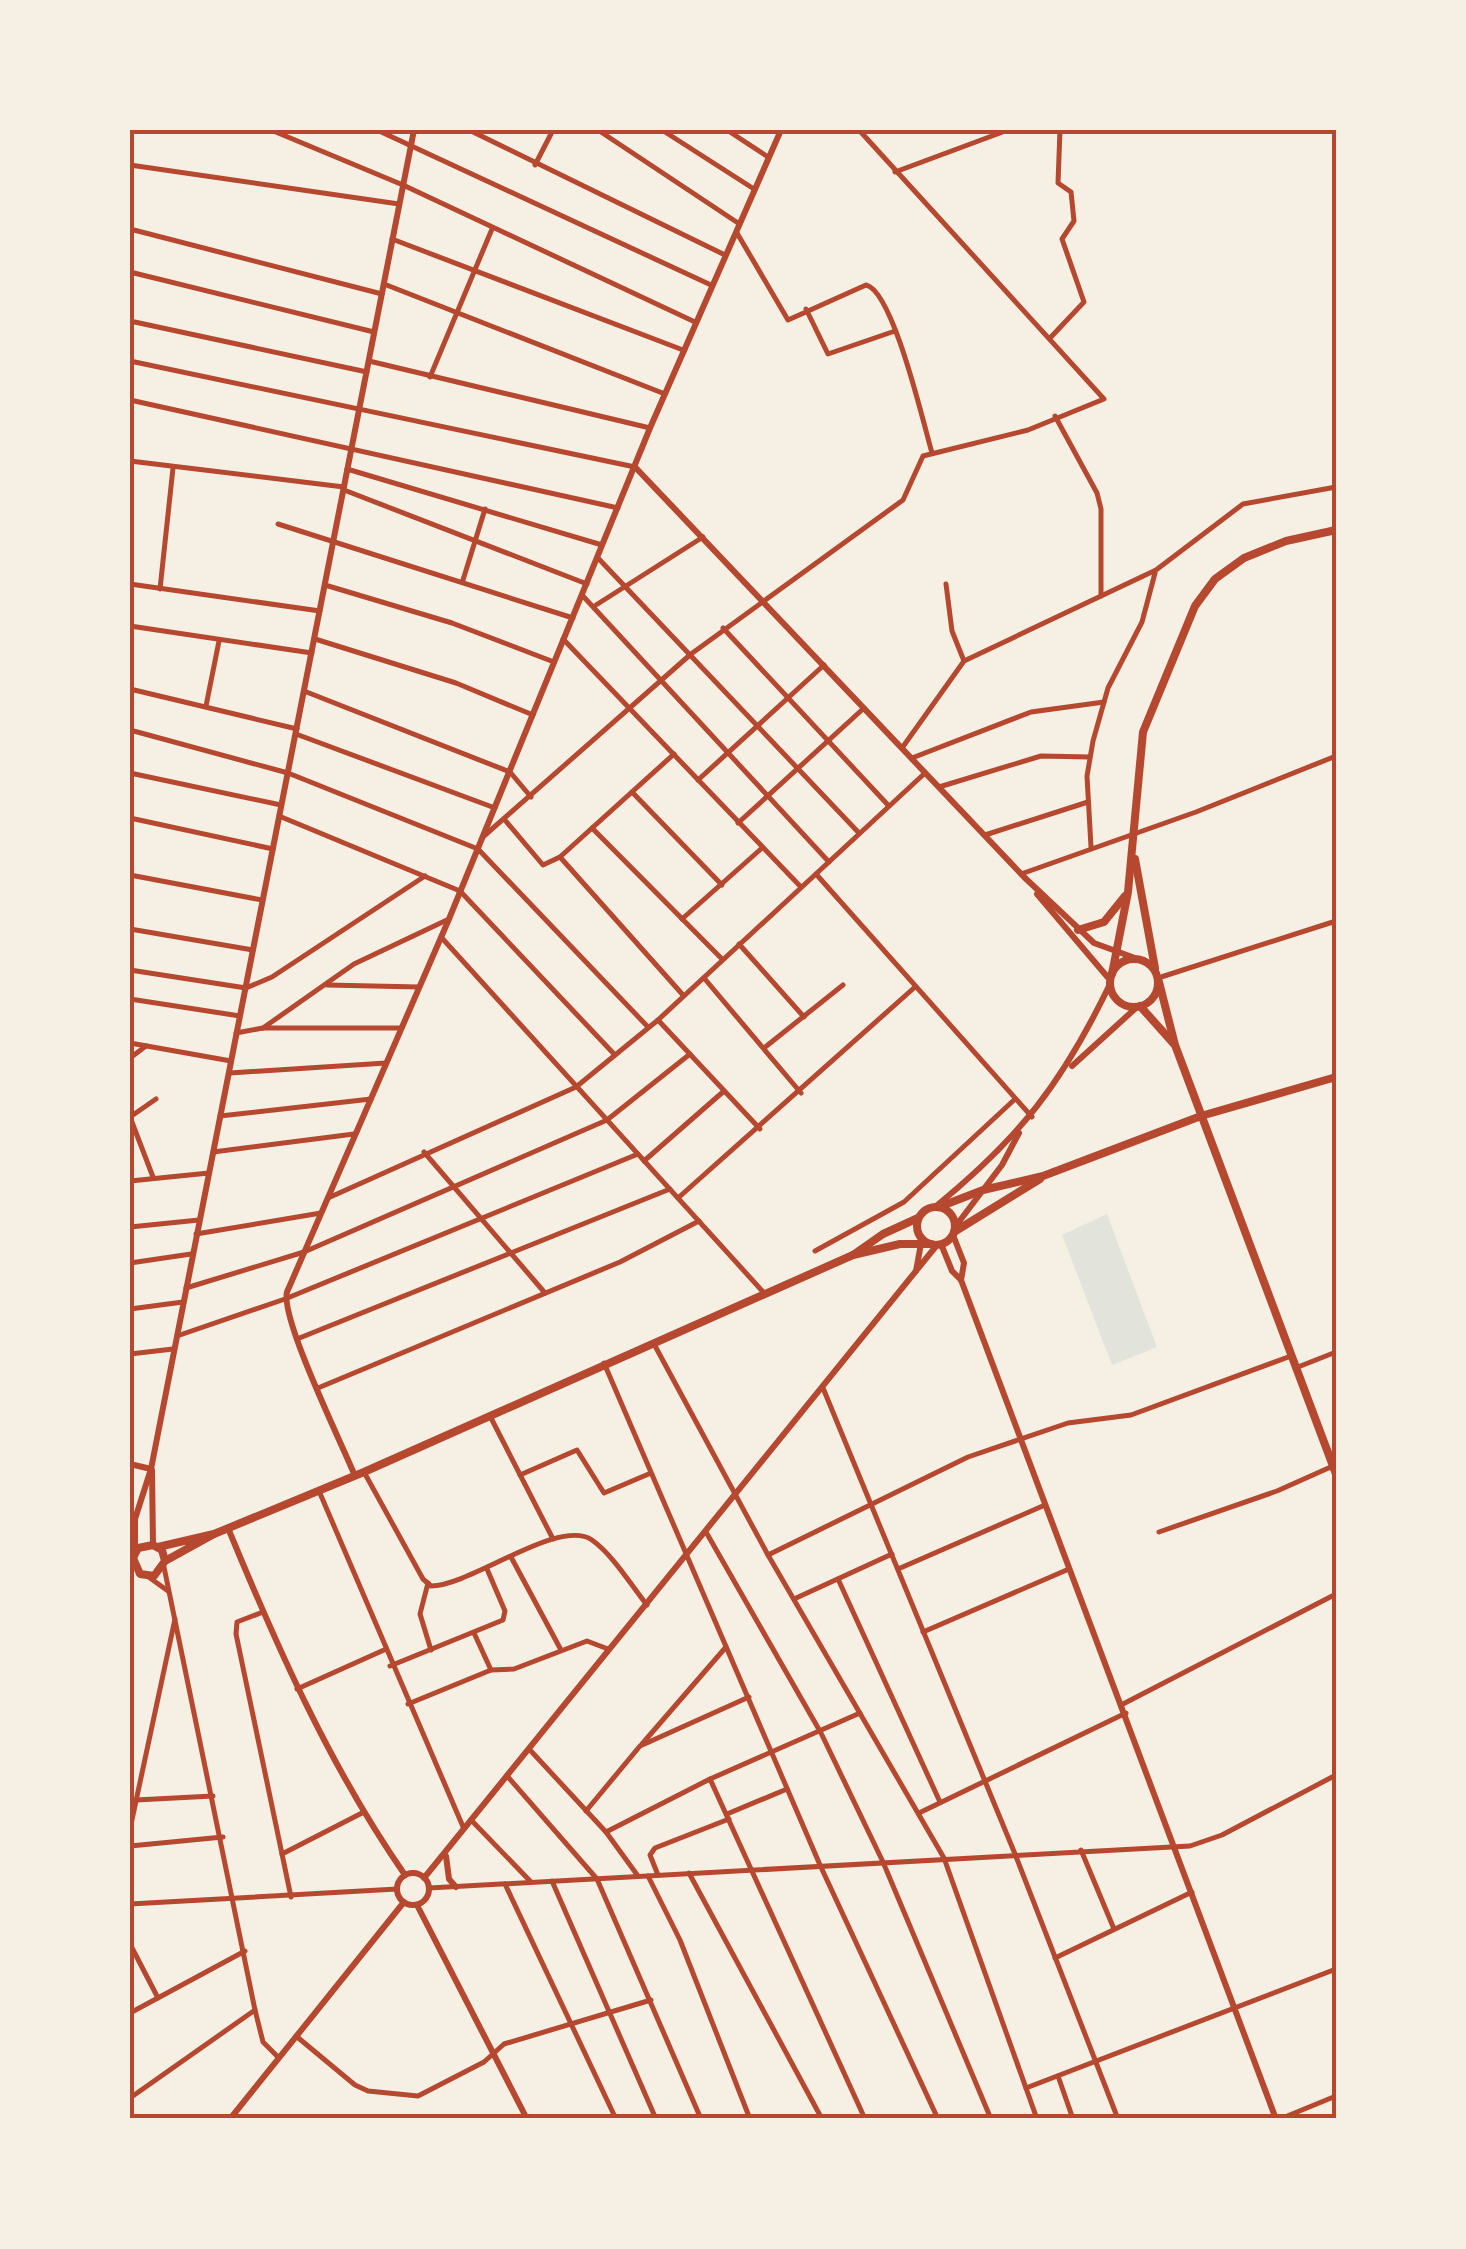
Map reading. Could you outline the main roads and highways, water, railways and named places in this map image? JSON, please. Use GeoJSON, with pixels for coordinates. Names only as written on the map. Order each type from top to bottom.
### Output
{"type":"FeatureCollection","features":[{"type":"Feature","properties":{"kind":"main road"},"geometry":{"type":"LineString","coordinates":[[1175,1046],[1138,1006],[1116,998],[1111,979],[1128,892],[1143,732],[1195,606],[1215,579],[1244,558],[1286,541],[1336,530]]}},
{"type":"Feature","properties":{"kind":"main road"},"geometry":{"type":"LineString","coordinates":[[1132,837],[1175,1046],[1334,1470]]}},
{"type":"Feature","properties":{"kind":"main road"},"geometry":{"type":"LineString","coordinates":[[1078,930],[1104,922],[1128,892]]}},
{"type":"Feature","properties":{"kind":"main road"},"geometry":{"type":"LineString","coordinates":[[1111,979],[1118,964],[1135,958],[1147,962],[1158,977],[1154,998],[1138,1006]]}},
{"type":"Feature","properties":{"kind":"main road"},"geometry":{"type":"LineString","coordinates":[[214,1534],[155,1546],[133,1557],[139,1575],[214,1534],[319,1492],[488,1413],[853,1255],[883,1234],[937,1207],[983,1190],[1044,1176],[1201,1116],[1336,1078]]}},
{"type":"Feature","properties":{"kind":"main road"},"geometry":{"type":"LineString","coordinates":[[853,1255],[930,1243],[1044,1176]]}},
{"type":"Feature","properties":{"kind":"main road"},"geometry":{"type":"LineString","coordinates":[[937,1207],[951,1214],[954,1231]]}},
{"type":"Feature","properties":{"kind":"main road"},"geometry":{"type":"LineString","coordinates":[[919,1217],[930,1243]]}},
{"type":"Feature","properties":{"kind":"main road"},"geometry":{"type":"LineString","coordinates":[[155,1546],[164,1564]]}}]}
